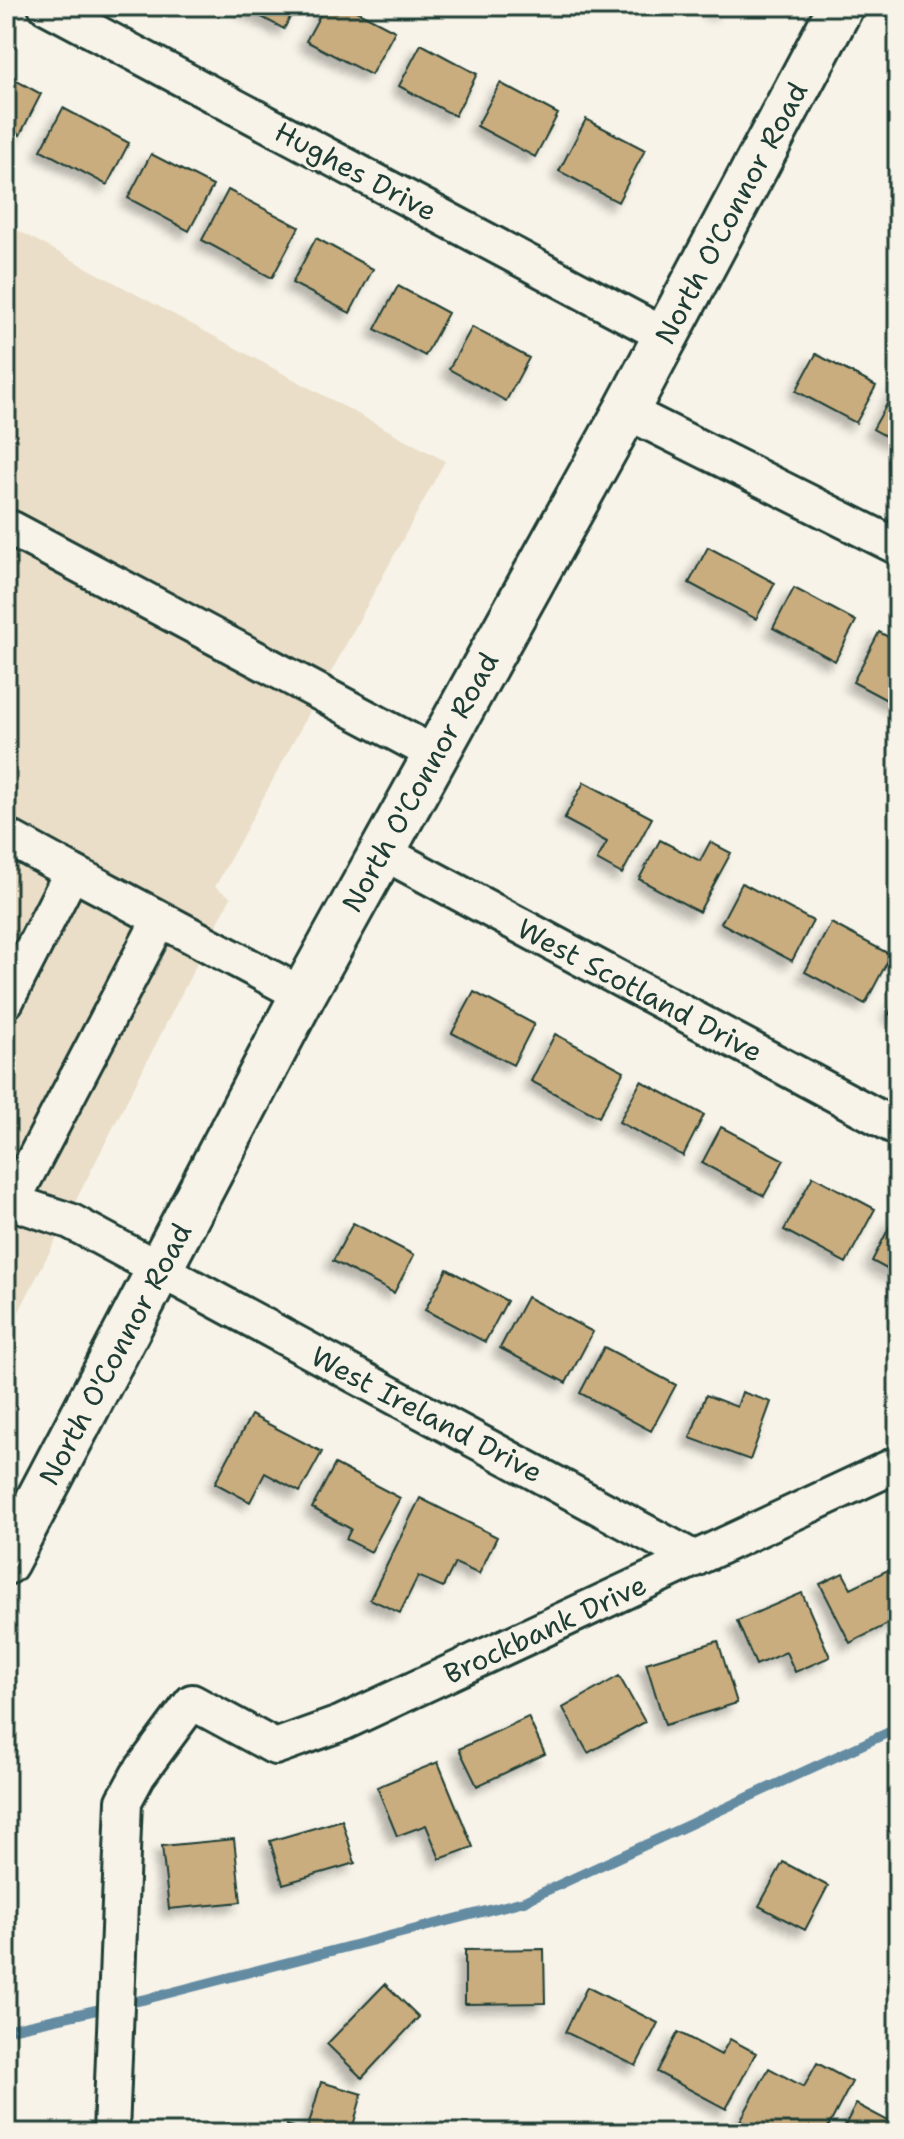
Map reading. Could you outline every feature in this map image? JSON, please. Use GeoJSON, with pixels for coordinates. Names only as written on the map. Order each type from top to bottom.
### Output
{"type":"FeatureCollection","features":[{"type":"Feature","properties":{"kind":"main road","name":"North O'Connor Road"},"geometry":{"type":"LineString","coordinates":[[6,1562],[303,995],[626,411],[841,6]]}},
{"type":"Feature","properties":{"kind":"street","name":"Hughes Drive"},"geometry":{"type":"LineString","coordinates":[[46,6],[666,336]]}},
{"type":"Feature","properties":{"kind":"street"},"geometry":{"type":"LineString","coordinates":[[626,411],[898,547]]}},
{"type":"Feature","properties":{"kind":"street"},"geometry":{"type":"LineString","coordinates":[[12,529],[435,754]]}},
{"type":"Feature","properties":{"kind":"street"},"geometry":{"type":"LineString","coordinates":[[6,836],[303,995]]}},
{"type":"Feature","properties":{"kind":"street","name":"West Scotland Drive"},"geometry":{"type":"LineString","coordinates":[[381,851],[898,1128]]}},
{"type":"Feature","properties":{"kind":"street"},"geometry":{"type":"LineString","coordinates":[[6,1001],[72,872]]}},
{"type":"Feature","properties":{"kind":"street"},"geometry":{"type":"LineString","coordinates":[[9,1204],[160,919]]}},
{"type":"Feature","properties":{"kind":"street","name":"West Ireland Drive"},"geometry":{"type":"LineString","coordinates":[[9,1204],[70,1221],[695,1559]]}},
{"type":"Feature","properties":{"kind":"street","name":"Brockbank Drive"},"geometry":{"type":"LineString","coordinates":[[111,2133],[124,1801],[138,1775],[192,1702],[275,1747],[342,1723],[898,1464]]}},
{"type":"Feature","properties":{"kind":"shaded area"},"geometry":{"type":"Polygon","coordinates":[[[6,224],[445,461],[215,887],[231,897],[6,1337],[6,224]]]}},
{"type":"Feature","properties":{"kind":"building"},"geometry":{"type":"Polygon","coordinates":[[[241,6],[296,6],[284,29],[241,6]]]}},
{"type":"Feature","properties":{"kind":"building"},"geometry":{"type":"Polygon","coordinates":[[[325,6],[347,6],[395,31],[371,75],[306,41],[325,6]]]}},
{"type":"Feature","properties":{"kind":"building"},"geometry":{"type":"Polygon","coordinates":[[[707,6],[724,6],[720,13],[707,6]]]}},
{"type":"Feature","properties":{"kind":"building"},"geometry":{"type":"Polygon","coordinates":[[[421,44],[477,74],[455,116],[399,86],[421,44]]]}},
{"type":"Feature","properties":{"kind":"building"},"geometry":{"type":"Polygon","coordinates":[[[6,75],[41,94],[20,135],[6,127],[6,75]]]}},
{"type":"Feature","properties":{"kind":"building"},"geometry":{"type":"Polygon","coordinates":[[[500,83],[558,114],[535,157],[477,126],[500,83]]]}},
{"type":"Feature","properties":{"kind":"building"},"geometry":{"type":"Polygon","coordinates":[[[63,108],[129,143],[107,185],[41,150],[63,108]]]}},
{"type":"Feature","properties":{"kind":"building"},"geometry":{"type":"Polygon","coordinates":[[[586,119],[645,150],[618,202],[559,171],[586,119]]]}},
{"type":"Feature","properties":{"kind":"building"},"geometry":{"type":"Polygon","coordinates":[[[151,154],[213,186],[189,231],[128,198],[151,154]]]}},
{"type":"Feature","properties":{"kind":"building"},"geometry":{"type":"Polygon","coordinates":[[[228,190],[299,227],[272,278],[202,240],[228,190]]]}},
{"type":"Feature","properties":{"kind":"building"},"geometry":{"type":"Polygon","coordinates":[[[316,238],[373,269],[350,313],[292,283],[316,238]]]}},
{"type":"Feature","properties":{"kind":"building"},"geometry":{"type":"Polygon","coordinates":[[[398,286],[448,313],[425,356],[375,329],[398,286]]]}},
{"type":"Feature","properties":{"kind":"building"},"geometry":{"type":"Polygon","coordinates":[[[472,327],[529,358],[506,401],[449,369],[472,327]]]}},
{"type":"Feature","properties":{"kind":"building"},"geometry":{"type":"Polygon","coordinates":[[[816,354],[876,386],[856,423],[796,391],[816,354]]]}},
{"type":"Feature","properties":{"kind":"building"},"geometry":{"type":"Polygon","coordinates":[[[898,384],[898,443],[873,429],[898,384]]]}},
{"type":"Feature","properties":{"kind":"building"},"geometry":{"type":"Polygon","coordinates":[[[708,547],[775,583],[756,619],[689,583],[708,547]]]}},
{"type":"Feature","properties":{"kind":"building"},"geometry":{"type":"Polygon","coordinates":[[[794,588],[856,621],[835,661],[773,628],[794,588]]]}},
{"type":"Feature","properties":{"kind":"building"},"geometry":{"type":"Polygon","coordinates":[[[879,632],[898,642],[898,706],[853,682],[879,632]]]}},
{"type":"Feature","properties":{"kind":"building"},"geometry":{"type":"Polygon","coordinates":[[[584,782],[652,818],[622,874],[597,860],[607,842],[564,819],[584,782]]]}},
{"type":"Feature","properties":{"kind":"building"},"geometry":{"type":"Polygon","coordinates":[[[660,840],[700,861],[710,842],[731,853],[699,912],[639,879],[660,840]]]}},
{"type":"Feature","properties":{"kind":"building"},"geometry":{"type":"Polygon","coordinates":[[[742,883],[813,921],[792,961],[721,923],[742,883]]]}},
{"type":"Feature","properties":{"kind":"building"},"geometry":{"type":"Polygon","coordinates":[[[831,923],[891,955],[865,1004],[805,972],[831,923]]]}},
{"type":"Feature","properties":{"kind":"building"},"geometry":{"type":"Polygon","coordinates":[[[474,992],[534,1024],[513,1065],[452,1033],[474,992]]]}},
{"type":"Feature","properties":{"kind":"building"},"geometry":{"type":"Polygon","coordinates":[[[898,997],[898,1018],[889,1014],[898,997]]]}},
{"type":"Feature","properties":{"kind":"building"},"geometry":{"type":"Polygon","coordinates":[[[555,1034],[624,1071],[599,1117],[531,1081],[555,1034]]]}},
{"type":"Feature","properties":{"kind":"building"},"geometry":{"type":"Polygon","coordinates":[[[641,1081],[704,1115],[683,1156],[619,1122],[641,1081]]]}},
{"type":"Feature","properties":{"kind":"building"},"geometry":{"type":"Polygon","coordinates":[[[721,1127],[784,1160],[764,1196],[702,1163],[721,1127]]]}},
{"type":"Feature","properties":{"kind":"building"},"geometry":{"type":"Polygon","coordinates":[[[813,1176],[875,1209],[846,1263],[784,1230],[813,1176]]]}},
{"type":"Feature","properties":{"kind":"building"},"geometry":{"type":"Polygon","coordinates":[[[895,1216],[898,1218],[898,1275],[872,1261],[895,1216]]]}},
{"type":"Feature","properties":{"kind":"building"},"geometry":{"type":"Polygon","coordinates":[[[353,1223],[414,1255],[394,1293],[333,1261],[353,1223]]]}},
{"type":"Feature","properties":{"kind":"building"},"geometry":{"type":"Polygon","coordinates":[[[447,1269],[507,1301],[485,1342],[425,1310],[447,1269]]]}},
{"type":"Feature","properties":{"kind":"building"},"geometry":{"type":"Polygon","coordinates":[[[527,1297],[593,1332],[566,1383],[500,1348],[527,1297]]]}},
{"type":"Feature","properties":{"kind":"building"},"geometry":{"type":"Polygon","coordinates":[[[604,1347],[676,1385],[651,1431],[580,1393],[604,1347]]]}},
{"type":"Feature","properties":{"kind":"building"},"geometry":{"type":"Polygon","coordinates":[[[742,1392],[771,1402],[750,1460],[690,1438],[706,1395],[737,1407],[742,1392]]]}},
{"type":"Feature","properties":{"kind":"building"},"geometry":{"type":"Polygon","coordinates":[[[251,1415],[322,1452],[300,1492],[265,1473],[250,1502],[215,1483],[251,1415]]]}},
{"type":"Feature","properties":{"kind":"building"},"geometry":{"type":"Polygon","coordinates":[[[335,1464],[400,1498],[371,1552],[346,1539],[351,1529],[312,1508],[335,1464]]]}},
{"type":"Feature","properties":{"kind":"building"},"geometry":{"type":"Polygon","coordinates":[[[420,1498],[497,1537],[479,1574],[455,1563],[443,1587],[418,1576],[400,1613],[370,1599],[420,1498]]]}},
{"type":"Feature","properties":{"kind":"building"},"geometry":{"type":"Polygon","coordinates":[[[894,1567],[898,1576],[898,1619],[850,1643],[820,1584],[843,1573],[851,1588],[894,1567]]]}},
{"type":"Feature","properties":{"kind":"building"},"geometry":{"type":"Polygon","coordinates":[[[802,1593],[830,1657],[795,1672],[786,1652],[756,1665],[737,1621],[802,1593]]]}},
{"type":"Feature","properties":{"kind":"building"},"geometry":{"type":"Polygon","coordinates":[[[718,1641],[737,1703],[665,1725],[646,1663],[718,1641]]]}},
{"type":"Feature","properties":{"kind":"building"},"geometry":{"type":"Polygon","coordinates":[[[619,1676],[645,1722],[588,1753],[563,1708],[619,1676]]]}},
{"type":"Feature","properties":{"kind":"building"},"geometry":{"type":"Polygon","coordinates":[[[528,1717],[545,1754],[477,1786],[459,1749],[528,1717]]]}},
{"type":"Feature","properties":{"kind":"building"},"geometry":{"type":"Polygon","coordinates":[[[438,1762],[473,1847],[440,1859],[426,1825],[397,1836],[377,1787],[438,1762]]]}},
{"type":"Feature","properties":{"kind":"building"},"geometry":{"type":"Polygon","coordinates":[[[342,1820],[355,1863],[283,1884],[270,1841],[342,1820]]]}},
{"type":"Feature","properties":{"kind":"building"},"geometry":{"type":"Polygon","coordinates":[[[234,1839],[241,1902],[169,1909],[162,1846],[234,1839]]]}},
{"type":"Feature","properties":{"kind":"building"},"geometry":{"type":"Polygon","coordinates":[[[783,1862],[828,1886],[805,1930],[759,1906],[783,1862]]]}},
{"type":"Feature","properties":{"kind":"building"},"geometry":{"type":"Polygon","coordinates":[[[544,1949],[545,2003],[465,2004],[465,1950],[544,1949]]]}},
{"type":"Feature","properties":{"kind":"building"},"geometry":{"type":"Polygon","coordinates":[[[385,1984],[419,2017],[362,2078],[327,2044],[385,1984]]]}},
{"type":"Feature","properties":{"kind":"building"},"geometry":{"type":"Polygon","coordinates":[[[587,1987],[658,2023],[636,2066],[565,2032],[587,1987]]]}},
{"type":"Feature","properties":{"kind":"building"},"geometry":{"type":"Polygon","coordinates":[[[678,2032],[721,2055],[730,2039],[756,2053],[726,2109],[657,2072],[678,2032]]]}},
{"type":"Feature","properties":{"kind":"building"},"geometry":{"type":"Polygon","coordinates":[[[817,2063],[852,2082],[825,2133],[762,2133],[740,2121],[769,2068],[804,2087],[817,2063]]]}},
{"type":"Feature","properties":{"kind":"building"},"geometry":{"type":"Polygon","coordinates":[[[321,2082],[362,2094],[351,2133],[285,2133],[287,2125],[307,2131],[321,2082]]]}},
{"type":"Feature","properties":{"kind":"building"},"geometry":{"type":"Polygon","coordinates":[[[856,2104],[898,2126],[898,2133],[841,2133],[856,2104]]]}},
{"type":"Feature","properties":{"kind":"waterway"},"geometry":{"type":"LineString","coordinates":[[6,2030],[146,1999],[524,1901],[898,1728]]}}]}
